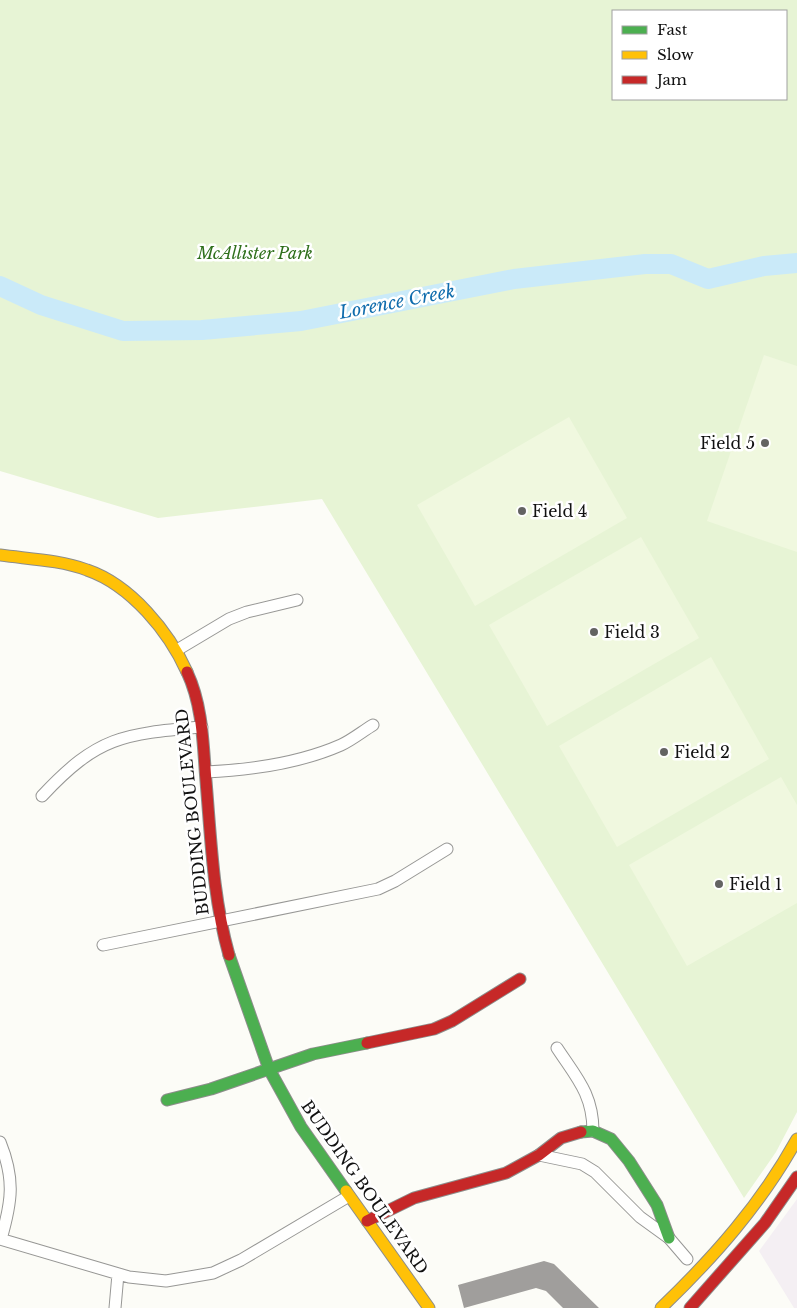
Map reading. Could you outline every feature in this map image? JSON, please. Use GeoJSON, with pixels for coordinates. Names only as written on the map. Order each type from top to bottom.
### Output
{"type":"FeatureCollection","features":[{"type":"Feature","properties":{"kind":"street","name":"BUDDING BOULEVARD"},"geometry":{"type":"LineString","coordinates":[[0,554],[61,563],[88,570],[110,581],[152,616],[177,650],[193,685],[202,727],[214,876],[220,922],[269,1069],[301,1127],[429,1308]]}},
{"type":"Feature","properties":{"kind":"street"},"geometry":{"type":"LineString","coordinates":[[177,650],[247,612],[296,600]]}},
{"type":"Feature","properties":{"kind":"street"},"geometry":{"type":"LineString","coordinates":[[206,772],[246,768],[313,755],[342,744],[373,724]]}},
{"type":"Feature","properties":{"kind":"street"},"geometry":{"type":"LineString","coordinates":[[42,796],[78,761],[104,745],[145,732],[202,727]]}},
{"type":"Feature","properties":{"kind":"street"},"geometry":{"type":"LineString","coordinates":[[103,945],[378,889],[395,881],[447,849]]}},
{"type":"Feature","properties":{"kind":"street"},"geometry":{"type":"LineString","coordinates":[[167,1100],[211,1089],[313,1054],[434,1029],[452,1021],[520,980]]}},
{"type":"Feature","properties":{"kind":"street"},"geometry":{"type":"LineString","coordinates":[[557,1048],[588,1096],[592,1109],[592,1131]]}},
{"type":"Feature","properties":{"kind":"street"},"geometry":{"type":"LineString","coordinates":[[367,1221],[388,1209],[414,1198],[506,1172],[539,1155],[561,1138],[578,1132],[592,1131],[611,1139],[629,1161],[657,1206],[669,1238]]}},
{"type":"Feature","properties":{"kind":"street"},"geometry":{"type":"LineString","coordinates":[[662,1308],[712,1257],[740,1225],[770,1184],[797,1139]]}},
{"type":"Feature","properties":{"kind":"street"},"geometry":{"type":"LineString","coordinates":[[0,1142],[9,1167],[12,1187],[10,1209],[1,1239],[118,1274],[166,1281],[213,1273],[241,1260],[349,1196]]}},
{"type":"Feature","properties":{"kind":"street"},"geometry":{"type":"LineString","coordinates":[[539,1155],[582,1164],[595,1172],[640,1217],[669,1238],[687,1259]]}},
{"type":"Feature","properties":{"kind":"street"},"geometry":{"type":"LineString","coordinates":[[690,1308],[765,1223],[797,1177]]}},
{"type":"Feature","properties":{"kind":"street"},"geometry":{"type":"LineString","coordinates":[[115,1308],[118,1274]]}},
{"type":"Feature","properties":{"kind":"shaded area"},"geometry":{"type":"Polygon","coordinates":[[[797,1199],[797,1308],[794,1308],[759,1251],[797,1199]]]}},
{"type":"Feature","properties":{"kind":"green space","name":"McAllister Park"},"geometry":{"type":"Polygon","coordinates":[[[0,0],[797,0],[797,1112],[776,1152],[744,1198],[322,499],[158,518],[0,471],[0,0]]]}},
{"type":"Feature","properties":{"kind":"green space","name":"Field 5"},"geometry":{"type":"Polygon","coordinates":[[[764,355],[797,366],[797,552],[707,521],[764,355]]]}},
{"type":"Feature","properties":{"kind":"green space","name":"Field 4"},"geometry":{"type":"Polygon","coordinates":[[[569,417],[627,518],[475,606],[417,505],[569,417]]]}},
{"type":"Feature","properties":{"kind":"green space","name":"Field 3"},"geometry":{"type":"Polygon","coordinates":[[[641,537],[699,638],[547,726],[489,625],[641,537]]]}},
{"type":"Feature","properties":{"kind":"green space","name":"Field 2"},"geometry":{"type":"Polygon","coordinates":[[[711,657],[769,759],[617,847],[559,746],[711,657]]]}},
{"type":"Feature","properties":{"kind":"green space","name":"Field 1"},"geometry":{"type":"Polygon","coordinates":[[[781,777],[797,805],[797,903],[687,966],[629,865],[781,777]]]}},
{"type":"Feature","properties":{"kind":"building"},"geometry":{"type":"Polygon","coordinates":[[[544,1261],[554,1264],[599,1308],[563,1308],[546,1291],[536,1288],[464,1308],[458,1285],[544,1261]]]}},
{"type":"Feature","properties":{"kind":"waterway","name":"Lorence Creek"},"geometry":{"type":"LineString","coordinates":[[0,286],[41,305],[123,331],[202,330],[301,321],[514,279],[645,264],[671,264],[708,279],[764,266],[797,263]]}},
{"type":"Feature","properties":{"kind":"traffic: fast"},"geometry":{"type":"LineString","coordinates":[[229,955],[269,1069],[301,1127],[346,1191]]}},
{"type":"Feature","properties":{"kind":"traffic: fast"},"geometry":{"type":"LineString","coordinates":[[167,1100],[211,1089],[313,1054],[367,1043]]}},
{"type":"Feature","properties":{"kind":"traffic: fast"},"geometry":{"type":"LineString","coordinates":[[581,1132],[593,1131],[611,1139],[629,1161],[657,1205],[669,1238]]}},
{"type":"Feature","properties":{"kind":"traffic: slow"},"geometry":{"type":"LineString","coordinates":[[0,555],[55,562],[77,567],[103,577],[119,587],[133,598],[159,626],[170,641],[187,672]]}},
{"type":"Feature","properties":{"kind":"traffic: slow"},"geometry":{"type":"LineString","coordinates":[[661,1308],[700,1269],[752,1208],[797,1139]]}},
{"type":"Feature","properties":{"kind":"traffic: slow"},"geometry":{"type":"LineString","coordinates":[[346,1191],[429,1308]]}},
{"type":"Feature","properties":{"kind":"traffic: jam"},"geometry":{"type":"LineString","coordinates":[[187,672],[199,712],[213,869],[219,912],[229,955]]}},
{"type":"Feature","properties":{"kind":"traffic: jam"},"geometry":{"type":"LineString","coordinates":[[367,1043],[434,1029],[452,1021],[520,979]]}},
{"type":"Feature","properties":{"kind":"traffic: jam"},"geometry":{"type":"LineString","coordinates":[[367,1221],[414,1198],[506,1173],[539,1155],[561,1138],[581,1132]]}},
{"type":"Feature","properties":{"kind":"traffic: jam"},"geometry":{"type":"LineString","coordinates":[[690,1308],[765,1223],[797,1177]]}},
{"type":"Feature","properties":{"kind":"place","name":"Field 5"},"geometry":{"type":"Point","coordinates":[765,443]}},
{"type":"Feature","properties":{"kind":"place","name":"Field 4"},"geometry":{"type":"Point","coordinates":[522,511]}},
{"type":"Feature","properties":{"kind":"place","name":"Field 3"},"geometry":{"type":"Point","coordinates":[594,632]}},
{"type":"Feature","properties":{"kind":"place","name":"Field 2"},"geometry":{"type":"Point","coordinates":[664,752]}},
{"type":"Feature","properties":{"kind":"place","name":"Field 1"},"geometry":{"type":"Point","coordinates":[719,884]}}]}
